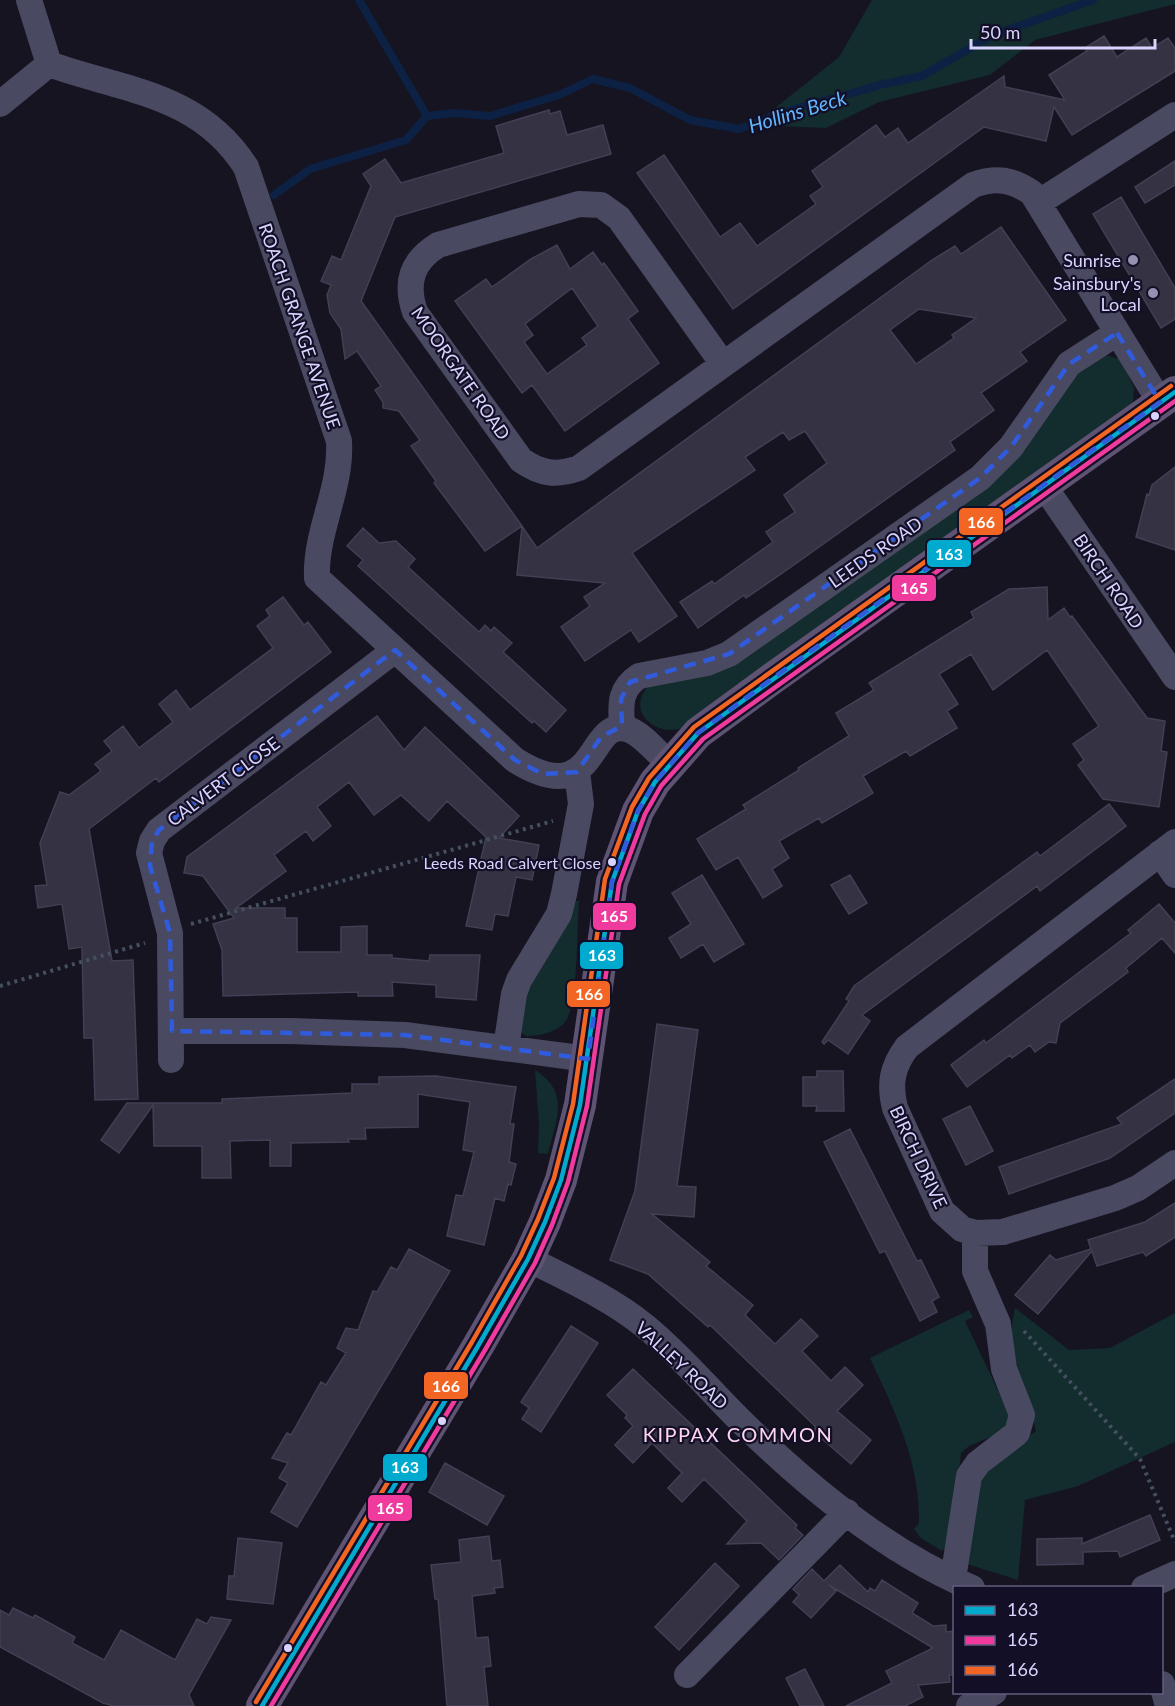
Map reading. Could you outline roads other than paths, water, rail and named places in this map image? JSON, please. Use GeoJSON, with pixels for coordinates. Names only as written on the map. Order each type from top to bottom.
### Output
{"type":"FeatureCollection","features":[{"type":"Feature","properties":{"kind":"main road"},"geometry":{"type":"LineString","coordinates":[[262,1706],[528,1259],[561,1180],[580,1105],[612,882],[638,811],[669,763],[698,734],[772,678],[1168,397]]}},
{"type":"Feature","properties":{"kind":"street"},"geometry":{"type":"LineString","coordinates":[[0,104],[49,64],[29,0]]}},
{"type":"Feature","properties":{"kind":"street","name":"ROACH GRANGE AVENUE"},"geometry":{"type":"LineString","coordinates":[[49,64],[172,102],[208,123],[223,136],[246,167],[339,441],[338,480],[316,559],[317,578],[515,760],[543,774],[558,776],[577,772]]}},
{"type":"Feature","properties":{"kind":"street"},"geometry":{"type":"LineString","coordinates":[[1038,203],[1175,115]]}},
{"type":"Feature","properties":{"kind":"street","name":"MOORGATE ROAD"},"geometry":{"type":"LineString","coordinates":[[723,364],[619,218],[601,205],[579,204],[438,244],[424,253],[415,266],[410,281],[410,297],[416,312],[521,460],[534,469],[549,474],[565,473],[579,468],[973,185],[988,180],[1004,180],[1019,184],[1032,193],[1117,333],[1168,397]]}},
{"type":"Feature","properties":{"kind":"street","name":"LEEDS ROAD"},"geometry":{"type":"LineString","coordinates":[[622,729],[621,699],[630,682],[639,676],[707,663],[729,654],[971,485],[996,464],[1011,447],[1069,364],[1117,333]]}},
{"type":"Feature","properties":{"kind":"street","name":"BIRCH ROAD"},"geometry":{"type":"LineString","coordinates":[[1044,486],[1175,677]]}},
{"type":"Feature","properties":{"kind":"street","name":"CALVERT CLOSE"},"geometry":{"type":"LineString","coordinates":[[171,1060],[170,933],[149,860],[152,841],[159,830],[394,650]]}},
{"type":"Feature","properties":{"kind":"street"},"geometry":{"type":"LineString","coordinates":[[506,1048],[510,1010],[519,980],[559,914],[580,813],[581,795],[577,772],[584,766],[601,737],[607,732],[622,729],[637,734],[669,763]]}},
{"type":"Feature","properties":{"kind":"street"},"geometry":{"type":"LineString","coordinates":[[1167,847],[1175,875]]}},
{"type":"Feature","properties":{"kind":"street","name":"BIRCH DRIVE"},"geometry":{"type":"LineString","coordinates":[[975,1233],[962,1229],[942,1211],[895,1108],[891,1092],[892,1076],[897,1060],[907,1047],[1167,847]]}},
{"type":"Feature","properties":{"kind":"street"},"geometry":{"type":"LineString","coordinates":[[172,1031],[291,1031],[405,1035],[588,1059]]}},
{"type":"Feature","properties":{"kind":"street"},"geometry":{"type":"LineString","coordinates":[[962,1583],[969,1476],[978,1462],[1011,1440],[1021,1424],[1019,1406],[1004,1369],[1009,1325],[975,1271],[975,1233],[1003,1232],[1115,1198],[1138,1188],[1175,1163]]}},
{"type":"Feature","properties":{"kind":"street","name":"VALLEY ROAD"},"geometry":{"type":"LineString","coordinates":[[528,1259],[584,1287],[646,1327],[751,1432],[815,1490],[905,1553],[962,1583]]}},
{"type":"Feature","properties":{"kind":"street"},"geometry":{"type":"LineString","coordinates":[[687,1675],[848,1512]]}},
{"type":"Feature","properties":{"kind":"street"},"geometry":{"type":"LineString","coordinates":[[1146,1586],[1175,1574]]}},
{"type":"Feature","properties":{"kind":"street"},"geometry":{"type":"LineString","coordinates":[[1163,1690],[1168,1706]]}},
{"type":"Feature","properties":{"kind":"street"},"geometry":{"type":"LineString","coordinates":[[969,1706],[990,1694]]}},
{"type":"Feature","properties":{"kind":"waterway"},"geometry":{"type":"LineString","coordinates":[[359,0],[427,116]]}},
{"type":"Feature","properties":{"kind":"waterway","name":"Hollins Beck"},"geometry":{"type":"LineString","coordinates":[[427,116],[455,113],[490,116],[559,95],[593,79],[630,88],[690,120],[739,129],[791,110],[884,84],[922,76],[993,35],[1093,0]]}},
{"type":"Feature","properties":{"kind":"waterway"},"geometry":{"type":"LineString","coordinates":[[274,195],[310,169],[406,140],[427,116]]}},
{"type":"Feature","properties":{"kind":"place","name":"Sunrise"},"geometry":{"type":"Point","coordinates":[1133,260]}},
{"type":"Feature","properties":{"kind":"place","name":"Sainsbury's Local"},"geometry":{"type":"Point","coordinates":[1153,293]}},
{"type":"Feature","properties":{"kind":"place","name":"Leeds Road Calvert Close"},"geometry":{"type":"Point","coordinates":[612,862]}},
{"type":"Feature","properties":{"kind":"district","name":"KIPPAX COMMON"},"geometry":{"type":"Point","coordinates":[738,1434]}}]}
